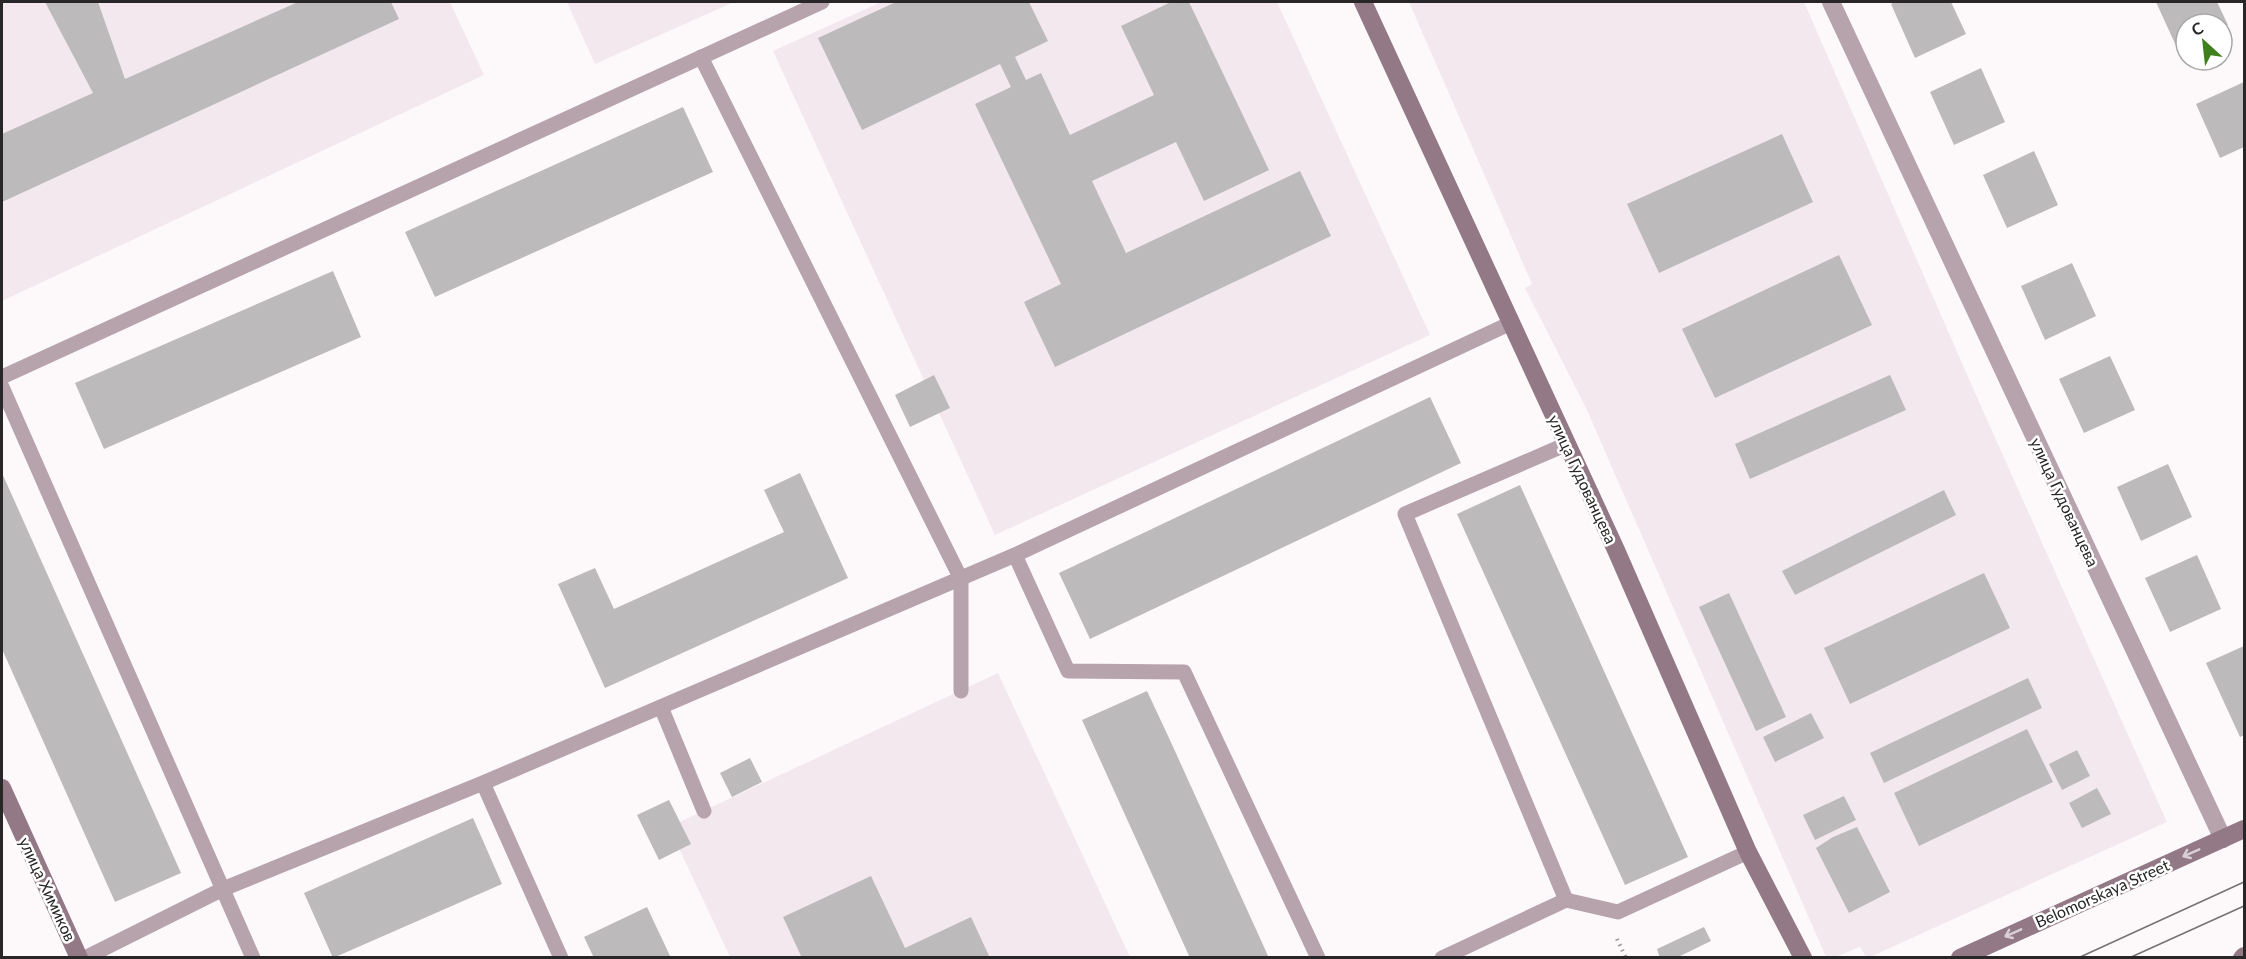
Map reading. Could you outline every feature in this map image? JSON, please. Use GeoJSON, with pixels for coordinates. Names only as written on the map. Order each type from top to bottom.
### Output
{"type":"FeatureCollection","features":[{"type":"Feature","properties":{"kind":"street","name":"улица Гудованцева"},"geometry":{"type":"LineString","coordinates":[[1363,2],[1567,444],[1748,852],[1803,957]]}},
{"type":"Feature","properties":{"kind":"street","name":"улица Гудованцева"},"geometry":{"type":"LineString","coordinates":[[1831,2],[2223,839]]}},
{"type":"Feature","properties":{"kind":"street","name":"улица Химиков"},"geometry":{"type":"LineString","coordinates":[[2,788],[79,957]]}},
{"type":"Feature","properties":{"kind":"street","name":"Belomorskaya Street"},"geometry":{"type":"LineString","coordinates":[[1960,957],[2244,829]]}},
{"type":"Feature","properties":{"kind":"lane"},"geometry":{"type":"LineString","coordinates":[[2,377],[822,2]]}},
{"type":"Feature","properties":{"kind":"lane"},"geometry":{"type":"LineString","coordinates":[[701,57],[960,579],[961,691]]}},
{"type":"Feature","properties":{"kind":"lane"},"geometry":{"type":"LineString","coordinates":[[85,957],[223,890],[483,783],[1015,555],[1511,323]]}},
{"type":"Feature","properties":{"kind":"lane"},"geometry":{"type":"LineString","coordinates":[[2,387],[253,957]]}},
{"type":"Feature","properties":{"kind":"lane"},"geometry":{"type":"LineString","coordinates":[[1566,900],[1405,514],[1567,444]]}},
{"type":"Feature","properties":{"kind":"lane"},"geometry":{"type":"LineString","coordinates":[[1015,555],[1068,671],[1184,672],[1318,957]]}},
{"type":"Feature","properties":{"kind":"lane"},"geometry":{"type":"LineString","coordinates":[[661,707],[704,811]]}},
{"type":"Feature","properties":{"kind":"lane"},"geometry":{"type":"LineString","coordinates":[[483,783],[561,957]]}},
{"type":"Feature","properties":{"kind":"lane"},"geometry":{"type":"LineString","coordinates":[[1442,957],[1566,900],[1618,912],[1748,852]]}},
{"type":"Feature","properties":{"kind":"shaded area"},"geometry":{"type":"Polygon","coordinates":[[[2,2],[450,2],[484,75],[2,301],[2,2]]]}},
{"type":"Feature","properties":{"kind":"shaded area"},"geometry":{"type":"Polygon","coordinates":[[[567,2],[734,2],[595,64],[567,2]]]}},
{"type":"Feature","properties":{"kind":"shaded area"},"geometry":{"type":"Polygon","coordinates":[[[881,2],[1277,2],[1430,335],[995,535],[773,51],[881,2]]]}},
{"type":"Feature","properties":{"kind":"shaded area"},"geometry":{"type":"Polygon","coordinates":[[[1409,2],[1804,2],[1976,395],[2167,822],[1870,957],[1866,957],[1860,947],[1835,957],[1826,957],[1586,408],[1525,288],[1532,284],[1409,2]]]}},
{"type":"Feature","properties":{"kind":"shaded area"},"geometry":{"type":"Polygon","coordinates":[[[998,673],[1130,957],[730,957],[669,827],[998,673]]]}},
{"type":"Feature","properties":{"kind":"building"},"geometry":{"type":"Polygon","coordinates":[[[45,2],[98,2],[125,79],[298,2],[391,2],[399,19],[2,202],[2,134],[93,93],[45,2]]]}},
{"type":"Feature","properties":{"kind":"building"},"geometry":{"type":"Polygon","coordinates":[[[896,2],[1029,2],[1048,41],[1015,57],[1026,80],[1041,73],[1070,135],[1154,95],[1121,26],[1171,2],[1189,2],[1269,170],[1204,201],[1176,142],[1092,181],[1126,253],[1300,171],[1331,236],[1055,367],[1024,302],[1061,284],[975,104],[1011,87],[1000,64],[862,130],[818,38],[896,2]]]}},
{"type":"Feature","properties":{"kind":"building"},"geometry":{"type":"Polygon","coordinates":[[[1895,2],[1951,2],[1966,34],[1915,58],[1891,4],[1895,2]]]}},
{"type":"Feature","properties":{"kind":"building"},"geometry":{"type":"Polygon","coordinates":[[[2156,2],[2217,2],[2222,12],[2174,12],[2174,41],[2156,2]]]}},
{"type":"Feature","properties":{"kind":"building"},"geometry":{"type":"Polygon","coordinates":[[[1981,68],[2005,122],[1954,145],[1930,92],[1981,68]]]}},
{"type":"Feature","properties":{"kind":"building"},"geometry":{"type":"Polygon","coordinates":[[[2244,82],[2244,147],[2220,158],[2196,104],[2244,82]]]}},
{"type":"Feature","properties":{"kind":"building"},"geometry":{"type":"Polygon","coordinates":[[[683,107],[713,172],[435,297],[405,232],[683,107]]]}},
{"type":"Feature","properties":{"kind":"building"},"geometry":{"type":"Polygon","coordinates":[[[1782,134],[1813,202],[1659,273],[1627,204],[1782,134]]]}},
{"type":"Feature","properties":{"kind":"building"},"geometry":{"type":"Polygon","coordinates":[[[2034,151],[2058,205],[2007,228],[1983,175],[2034,151]]]}},
{"type":"Feature","properties":{"kind":"building"},"geometry":{"type":"Polygon","coordinates":[[[1839,255],[1872,325],[1715,398],[1682,329],[1839,255]]]}},
{"type":"Feature","properties":{"kind":"building"},"geometry":{"type":"Polygon","coordinates":[[[2072,263],[2096,316],[2045,340],[2021,286],[2072,263]]]}},
{"type":"Feature","properties":{"kind":"building"},"geometry":{"type":"Polygon","coordinates":[[[333,271],[361,337],[104,449],[75,383],[333,271]]]}},
{"type":"Feature","properties":{"kind":"building"},"geometry":{"type":"Polygon","coordinates":[[[2110,356],[2135,410],[2084,433],[2059,379],[2110,356]]]}},
{"type":"Feature","properties":{"kind":"building"},"geometry":{"type":"Polygon","coordinates":[[[934,375],[950,408],[910,427],[895,395],[934,375]]]}},
{"type":"Feature","properties":{"kind":"building"},"geometry":{"type":"Polygon","coordinates":[[[1890,375],[1906,410],[1750,479],[1735,444],[1890,375]]]}},
{"type":"Feature","properties":{"kind":"building"},"geometry":{"type":"Polygon","coordinates":[[[1430,397],[1461,463],[1090,639],[1059,573],[1430,397]]]}},
{"type":"Feature","properties":{"kind":"building"},"geometry":{"type":"Polygon","coordinates":[[[2168,464],[2192,517],[2141,541],[2117,487],[2168,464]]]}},
{"type":"Feature","properties":{"kind":"building"},"geometry":{"type":"Polygon","coordinates":[[[2,473],[181,873],[115,902],[2,649],[2,473]]]}},
{"type":"Feature","properties":{"kind":"building"},"geometry":{"type":"Polygon","coordinates":[[[800,473],[848,578],[605,688],[558,584],[595,568],[614,609],[784,532],[764,490],[800,473]]]}},
{"type":"Feature","properties":{"kind":"building"},"geometry":{"type":"Polygon","coordinates":[[[1520,485],[1688,857],[1625,885],[1457,514],[1520,485]]]}},
{"type":"Feature","properties":{"kind":"building"},"geometry":{"type":"Polygon","coordinates":[[[1944,490],[1956,515],[1795,595],[1782,571],[1944,490]]]}},
{"type":"Feature","properties":{"kind":"building"},"geometry":{"type":"Polygon","coordinates":[[[2197,555],[2221,609],[2170,632],[2145,578],[2197,555]]]}},
{"type":"Feature","properties":{"kind":"building"},"geometry":{"type":"Polygon","coordinates":[[[1984,573],[2010,628],[1850,704],[1824,648],[1984,573]]]}},
{"type":"Feature","properties":{"kind":"building"},"geometry":{"type":"Polygon","coordinates":[[[1729,593],[1786,717],[1756,731],[1699,607],[1729,593]]]}},
{"type":"Feature","properties":{"kind":"building"},"geometry":{"type":"Polygon","coordinates":[[[2244,646],[2244,735],[2240,737],[2206,663],[2244,646]]]}},
{"type":"Feature","properties":{"kind":"building"},"geometry":{"type":"Polygon","coordinates":[[[2028,678],[2042,708],[1884,783],[1870,753],[2028,678]]]}},
{"type":"Feature","properties":{"kind":"building"},"geometry":{"type":"Polygon","coordinates":[[[1147,691],[1269,958],[1190,958],[1082,720],[1147,691]]]}},
{"type":"Feature","properties":{"kind":"building"},"geometry":{"type":"Polygon","coordinates":[[[1811,713],[1824,738],[1775,762],[1763,737],[1811,713]]]}},
{"type":"Feature","properties":{"kind":"building"},"geometry":{"type":"Polygon","coordinates":[[[2027,729],[2053,782],[1919,846],[1894,793],[2027,729]]]}},
{"type":"Feature","properties":{"kind":"building"},"geometry":{"type":"Polygon","coordinates":[[[2077,750],[2090,776],[2062,790],[2049,764],[2077,750]]]}},
{"type":"Feature","properties":{"kind":"building"},"geometry":{"type":"Polygon","coordinates":[[[750,758],[762,782],[732,797],[720,773],[750,758]]]}},
{"type":"Feature","properties":{"kind":"building"},"geometry":{"type":"Polygon","coordinates":[[[2097,788],[2111,814],[2082,828],[2069,803],[2097,788]]]}},
{"type":"Feature","properties":{"kind":"building"},"geometry":{"type":"Polygon","coordinates":[[[1844,796],[1856,820],[1815,840],[1803,815],[1844,796]]]}},
{"type":"Feature","properties":{"kind":"building"},"geometry":{"type":"Polygon","coordinates":[[[669,800],[691,844],[659,860],[637,815],[669,800]]]}},
{"type":"Feature","properties":{"kind":"building"},"geometry":{"type":"Polygon","coordinates":[[[473,818],[502,884],[333,958],[304,893],[473,818]]]}},
{"type":"Feature","properties":{"kind":"building"},"geometry":{"type":"Polygon","coordinates":[[[1857,827],[1890,892],[1849,913],[1816,848],[1833,837],[1857,827]]]}},
{"type":"Feature","properties":{"kind":"building"},"geometry":{"type":"Polygon","coordinates":[[[871,876],[905,948],[971,917],[990,958],[802,958],[783,917],[871,876]]]}},
{"type":"Feature","properties":{"kind":"building"},"geometry":{"type":"Polygon","coordinates":[[[647,907],[671,958],[594,958],[584,937],[647,907]]]}},
{"type":"Feature","properties":{"kind":"building"},"geometry":{"type":"Polygon","coordinates":[[[1704,927],[1711,941],[1676,958],[1660,958],[1657,949],[1704,927]]]}},
{"type":"Feature","properties":{"kind":"tram line"},"geometry":{"type":"LineString","coordinates":[[2078,958],[2244,882]]}},
{"type":"Feature","properties":{"kind":"tram line"},"geometry":{"type":"LineString","coordinates":[[2129,958],[2244,906]]}}]}
